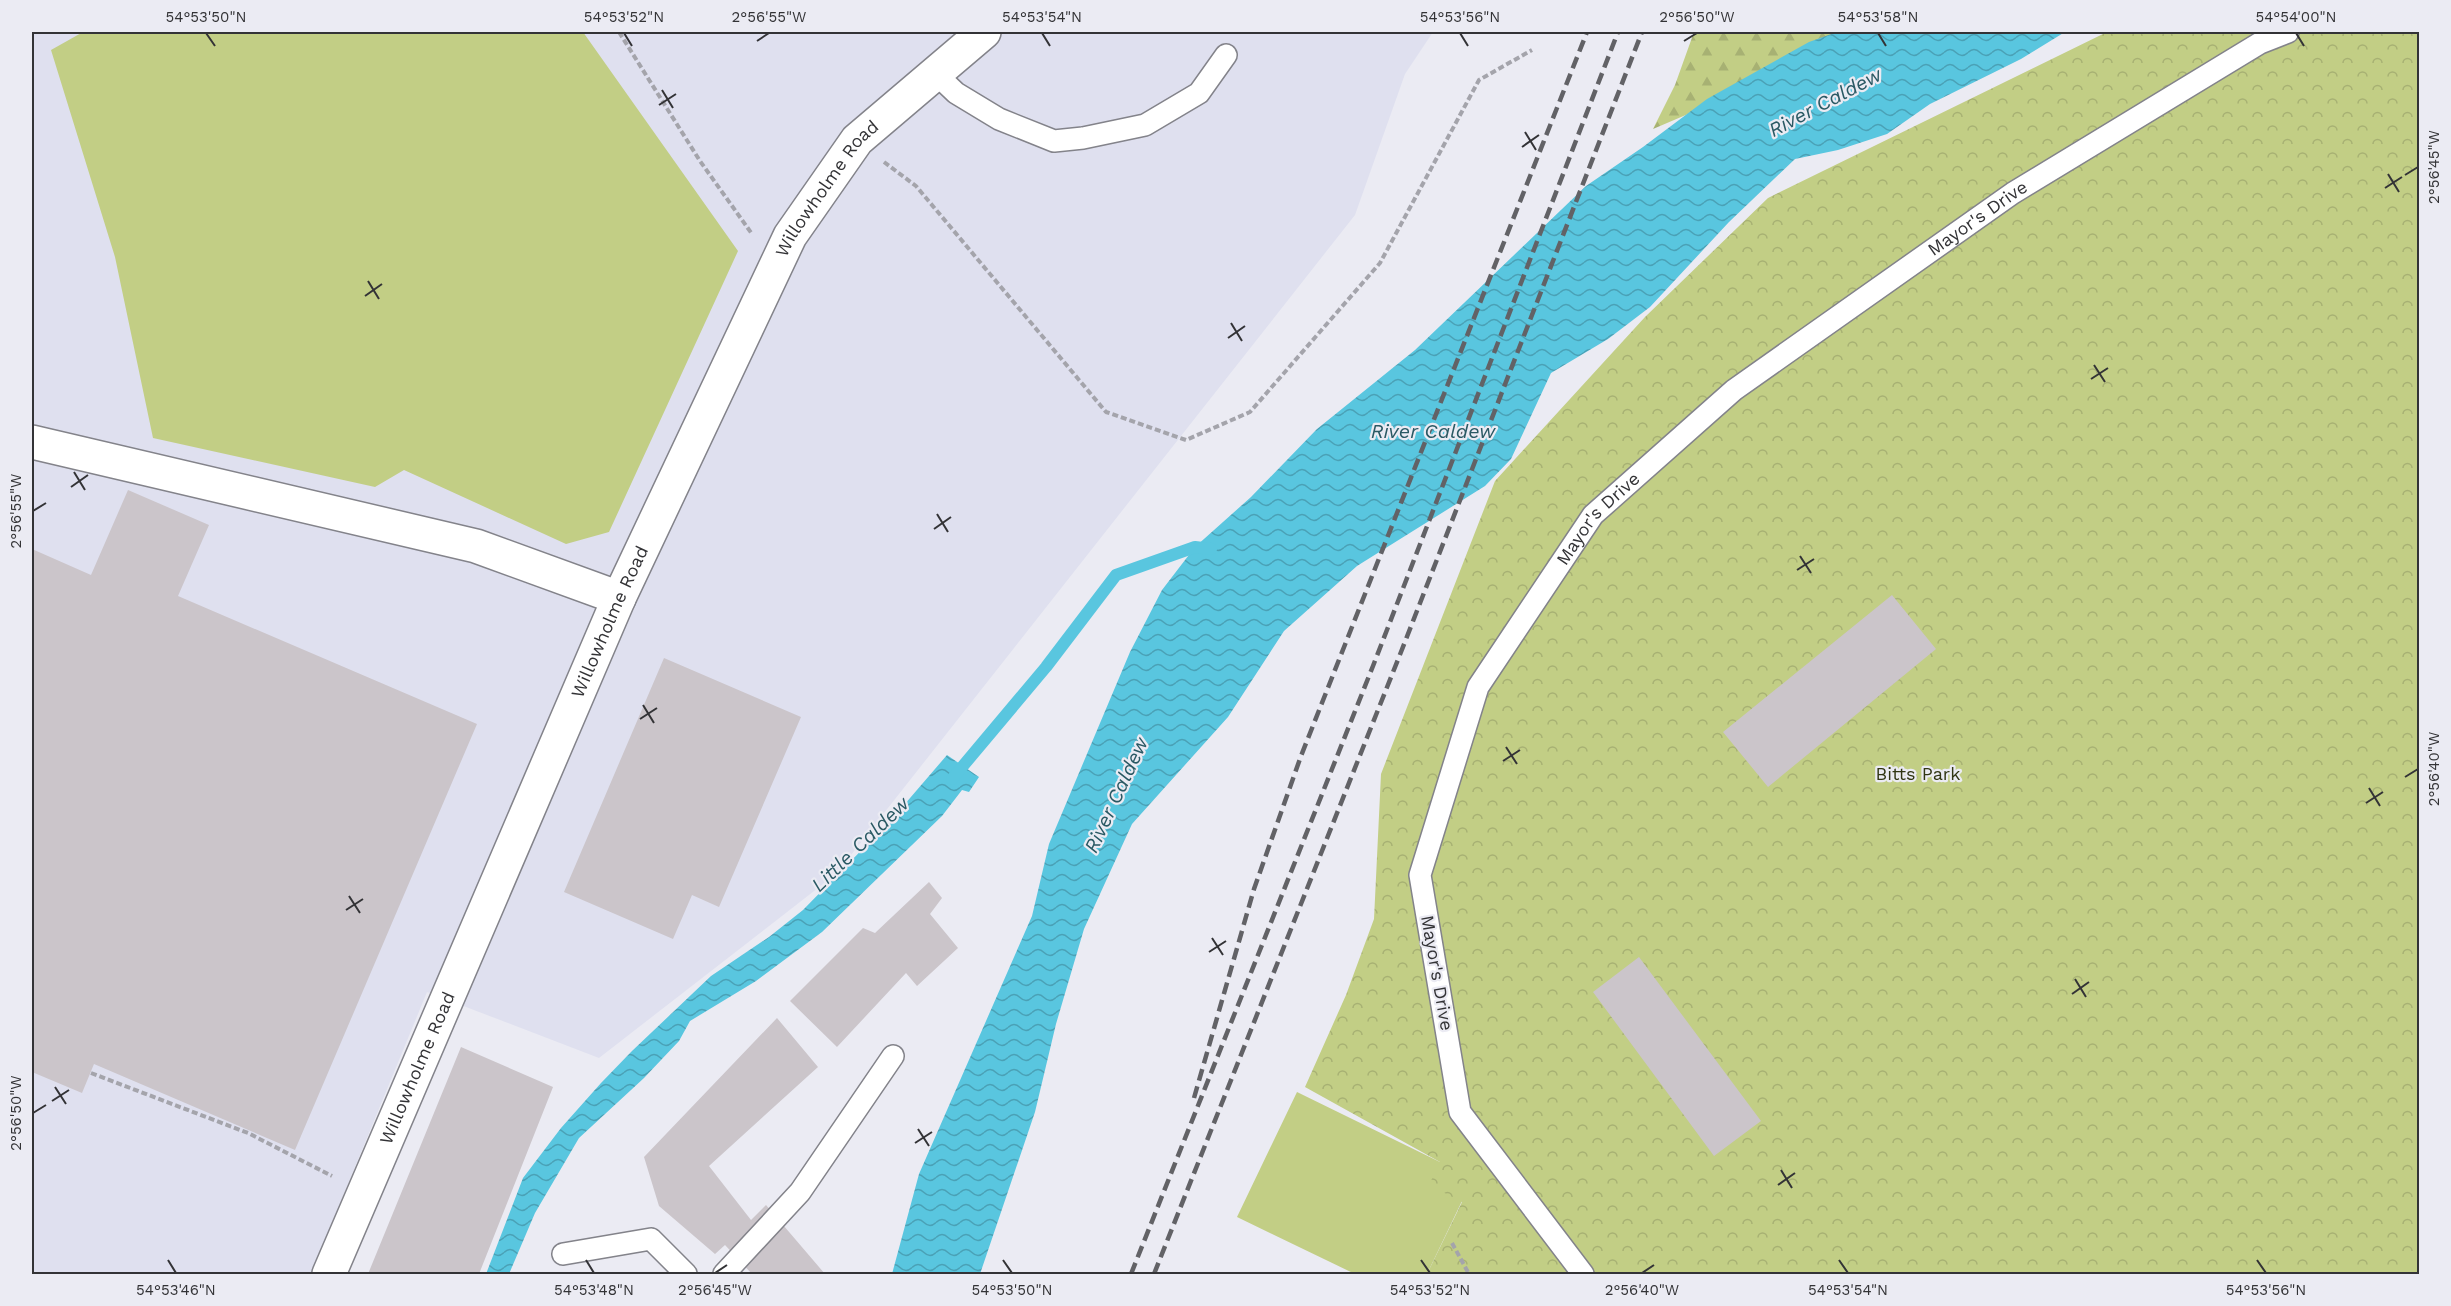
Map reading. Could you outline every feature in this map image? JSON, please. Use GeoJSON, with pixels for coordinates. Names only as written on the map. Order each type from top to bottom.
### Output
{"type":"FeatureCollection","features":[{"type":"Feature","properties":{"kind":"street","name":"Willowholme Road"},"geometry":{"type":"LineString","coordinates":[[329,1275],[619,598],[790,236],[857,140],[984,32]]}},
{"type":"Feature","properties":{"kind":"street"},"geometry":{"type":"LineString","coordinates":[[32,442],[476,546],[619,598]]}},
{"type":"Feature","properties":{"kind":"lane","name":"Mayor's Drive"},"geometry":{"type":"LineString","coordinates":[[1583,1275],[1460,1112],[1420,875],[1478,687],[1593,515],[1734,390],[2013,193],[2260,43],[2288,32]]}},
{"type":"Feature","properties":{"kind":"lane"},"geometry":{"type":"LineString","coordinates":[[935,73],[956,93],[999,119],[1054,141],[1083,138],[1145,125],[1199,93],[1226,55]]}},
{"type":"Feature","properties":{"kind":"lane"},"geometry":{"type":"LineString","coordinates":[[724,1275],[800,1192],[893,1056]]}},
{"type":"Feature","properties":{"kind":"lane"},"geometry":{"type":"LineString","coordinates":[[563,1254],[651,1239],[686,1275]]}},
{"type":"Feature","properties":{"kind":"path"},"geometry":{"type":"LineString","coordinates":[[619,32],[700,161],[776,266]]}},
{"type":"Feature","properties":{"kind":"path"},"geometry":{"type":"LineString","coordinates":[[857,140],[916,186],[1106,412],[1186,440],[1250,412],[1380,263],[1479,80],[1532,50]]}},
{"type":"Feature","properties":{"kind":"path"},"geometry":{"type":"LineString","coordinates":[[91,1073],[248,1133],[339,1180]]}},
{"type":"Feature","properties":{"kind":"path"},"geometry":{"type":"LineString","coordinates":[[1452,1243],[1469,1275]]}},
{"type":"Feature","properties":{"kind":"shaded area"},"geometry":{"type":"Polygon","coordinates":[[[32,32],[1433,32],[1405,74],[1355,215],[836,874],[599,1058],[427,992],[311,1274],[32,1274],[32,32]]]}},
{"type":"Feature","properties":{"kind":"green space"},"geometry":{"type":"Polygon","coordinates":[[[83,32],[583,32],[738,251],[609,532],[566,544],[404,470],[375,487],[153,438],[115,257],[51,50],[83,32]]]}},
{"type":"Feature","properties":{"kind":"green space"},"geometry":{"type":"Polygon","coordinates":[[[1694,32],[1844,32],[1749,88],[1653,129],[1675,85],[1694,32]]]}},
{"type":"Feature","properties":{"kind":"green space","name":"Bitts Park"},"geometry":{"type":"Polygon","coordinates":[[[2107,32],[2419,32],[2419,1274],[1427,1274],[1462,1202],[1429,1185],[1440,1162],[1305,1087],[1346,995],[1374,919],[1381,774],[1495,481],[1645,317],[1768,198],[2107,32]]]}},
{"type":"Feature","properties":{"kind":"green space"},"geometry":{"type":"Polygon","coordinates":[[[1297,1092],[1440,1162],[1462,1201],[1427,1274],[1355,1274],[1237,1217],[1297,1092]]]}},
{"type":"Feature","properties":{"kind":"water","name":"River Caldew"},"geometry":{"type":"Polygon","coordinates":[[[1837,32],[2065,32],[2021,59],[1930,104],[1887,134],[1838,150],[1795,159],[1729,222],[1650,307],[1608,339],[1551,373],[1511,459],[1485,486],[1357,566],[1284,631],[1228,717],[1132,824],[1084,929],[1056,1024],[1035,1112],[980,1274],[892,1274],[919,1174],[1032,916],[1049,844],[1130,652],[1162,590],[1195,547],[1251,497],[1317,429],[1415,350],[1586,186],[1707,99],[1809,42],[1837,32]]]}},
{"type":"Feature","properties":{"kind":"water"},"geometry":{"type":"Polygon","coordinates":[[[947,755],[979,777],[969,792],[962,790],[942,816],[822,932],[756,981],[690,1021],[679,1041],[644,1078],[579,1138],[535,1213],[509,1274],[486,1274],[523,1178],[561,1128],[632,1051],[711,976],[769,937],[803,910],[892,819],[947,755]]]}},
{"type":"Feature","properties":{"kind":"building"},"geometry":{"type":"Polygon","coordinates":[[[128,490],[209,525],[178,596],[477,724],[295,1150],[94,1064],[82,1093],[32,1072],[32,549],[91,575],[128,490]]]}},
{"type":"Feature","properties":{"kind":"building"},"geometry":{"type":"Polygon","coordinates":[[[1892,595],[1936,649],[1768,787],[1723,732],[1892,595]]]}},
{"type":"Feature","properties":{"kind":"building"},"geometry":{"type":"Polygon","coordinates":[[[664,658],[801,717],[719,907],[692,895],[673,939],[564,892],[664,658]]]}},
{"type":"Feature","properties":{"kind":"building"},"geometry":{"type":"Polygon","coordinates":[[[929,882],[942,898],[930,914],[958,948],[917,986],[906,973],[837,1047],[790,1001],[863,928],[875,933],[929,882]]]}},
{"type":"Feature","properties":{"kind":"building"},"geometry":{"type":"Polygon","coordinates":[[[1639,957],[1761,1121],[1714,1156],[1593,992],[1639,957]]]}},
{"type":"Feature","properties":{"kind":"building"},"geometry":{"type":"Polygon","coordinates":[[[777,1018],[818,1067],[709,1166],[751,1220],[766,1205],[825,1274],[752,1274],[725,1245],[715,1254],[659,1206],[644,1157],[777,1018]]]}},
{"type":"Feature","properties":{"kind":"building"},"geometry":{"type":"Polygon","coordinates":[[[461,1047],[553,1087],[479,1274],[368,1274],[461,1047]]]}},
{"type":"Feature","properties":{"kind":"waterway","name":"Little Caldew"},"geometry":{"type":"LineString","coordinates":[[952,779],[1046,667],[1116,575],[1195,547],[1211,549]]}},
{"type":"Feature","properties":{"kind":"railway"},"geometry":{"type":"LineString","coordinates":[[1194,1098],[1254,889],[1301,756],[1587,32]]}},
{"type":"Feature","properties":{"kind":"railway"},"geometry":{"type":"LineString","coordinates":[[1131,1274],[1373,666],[1618,32]]}},
{"type":"Feature","properties":{"kind":"railway"},"geometry":{"type":"LineString","coordinates":[[1154,1274],[1401,652],[1642,32]]}}]}
